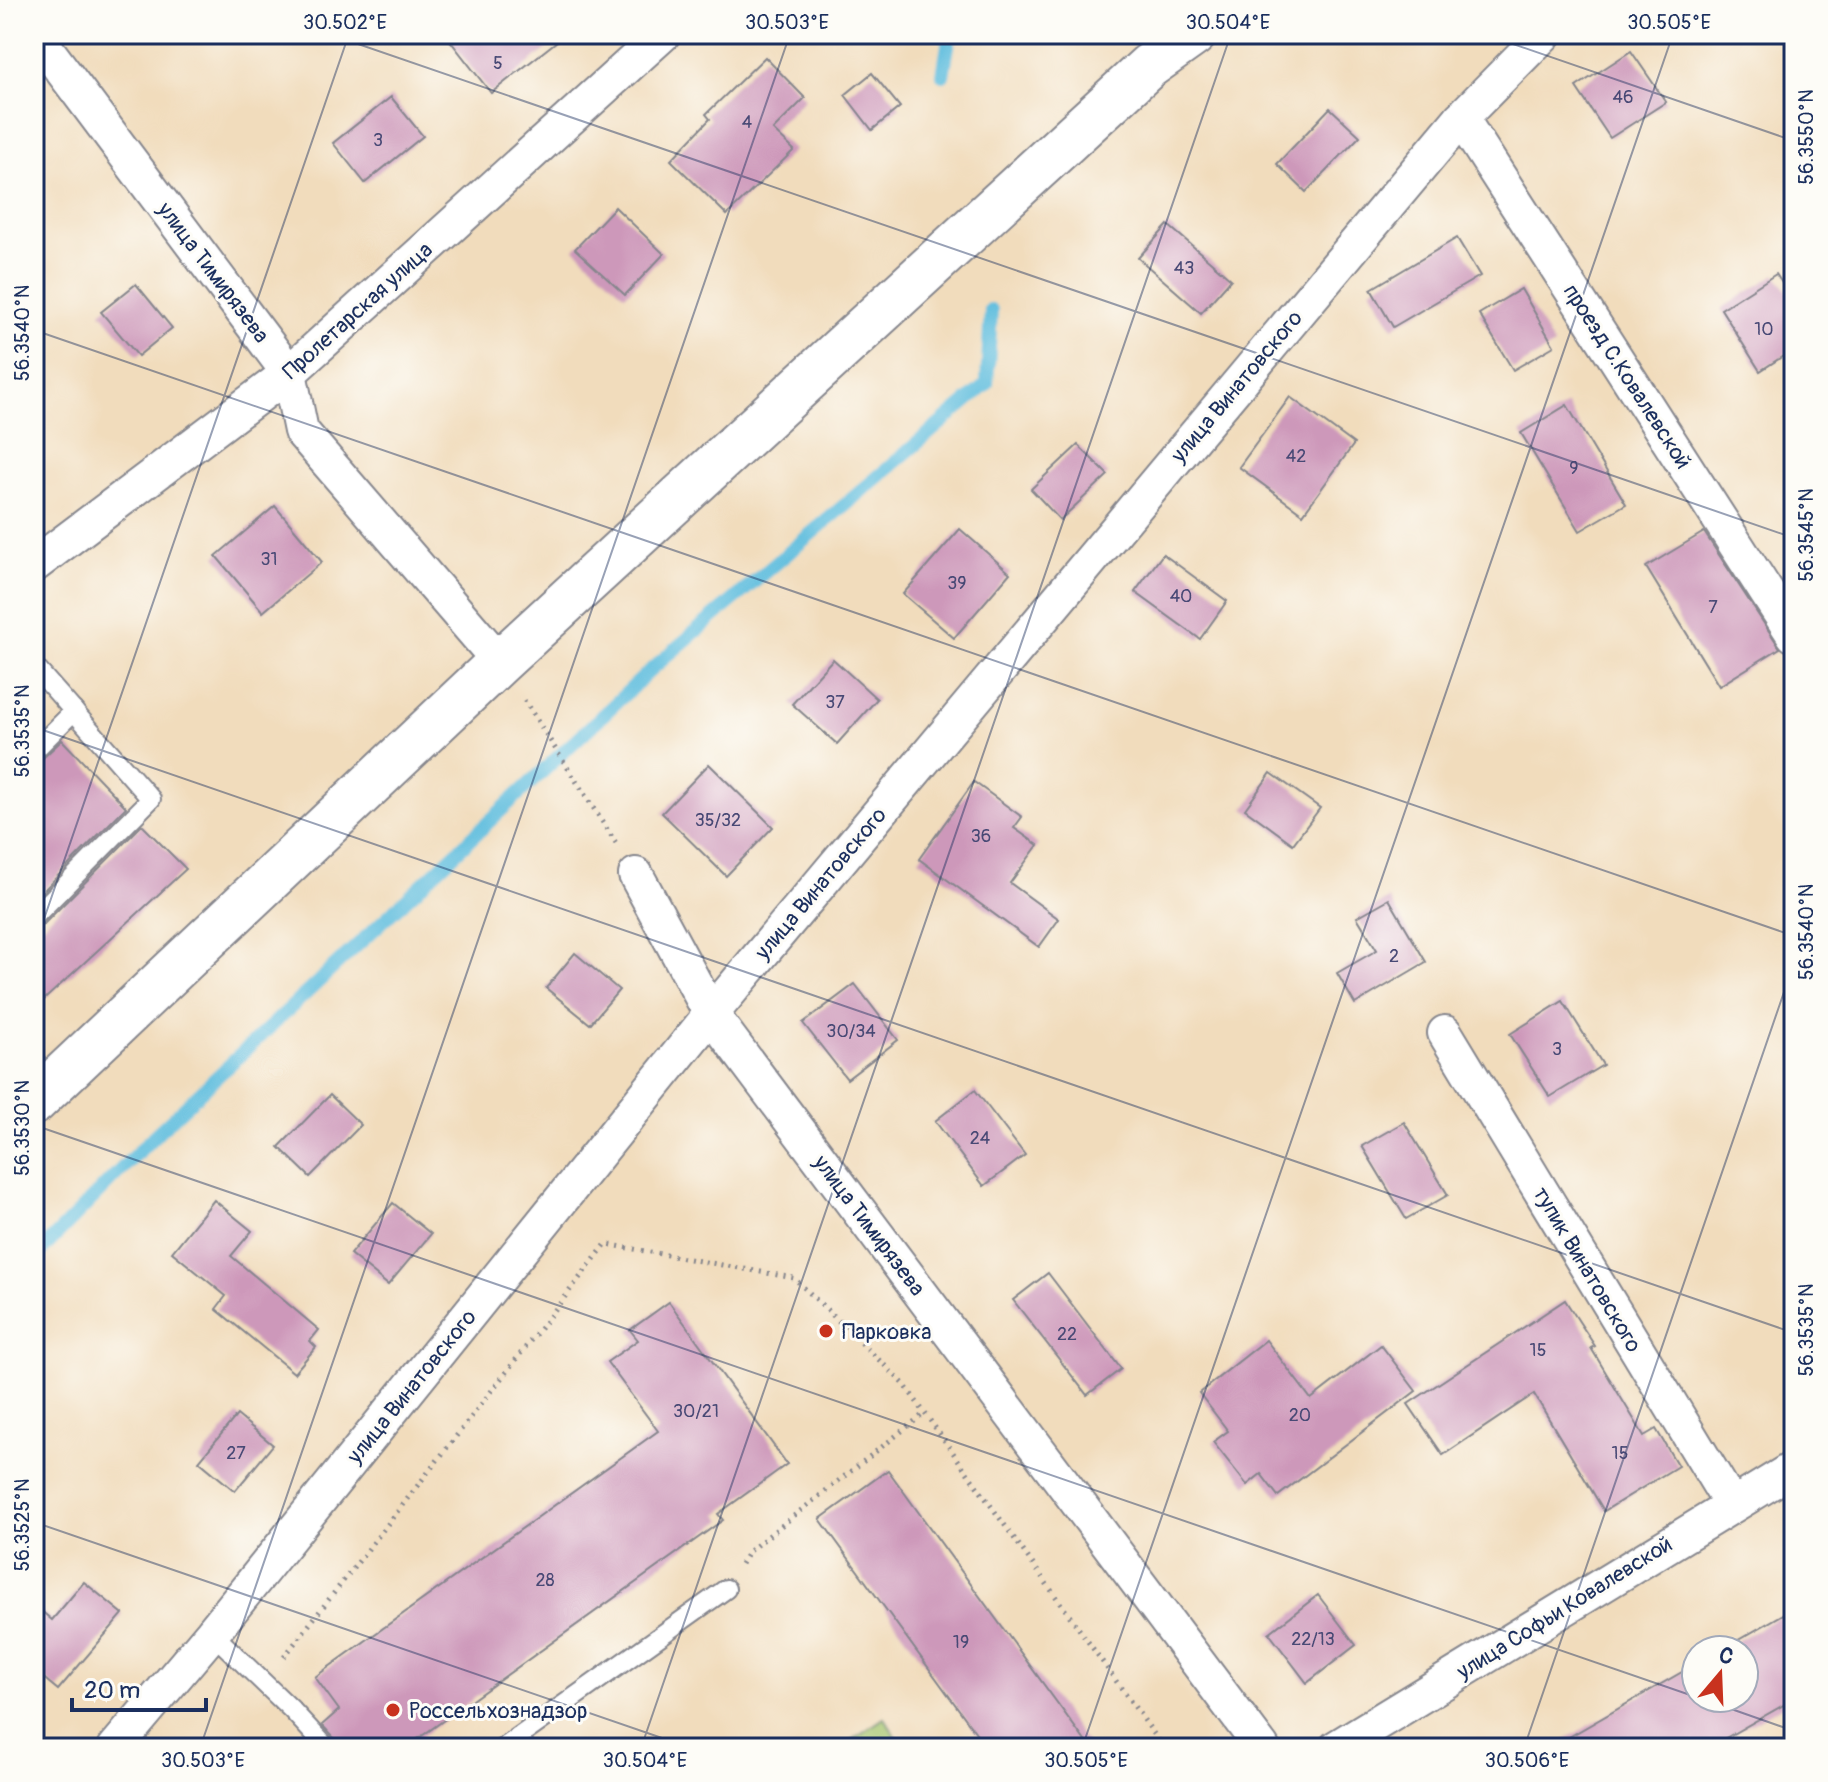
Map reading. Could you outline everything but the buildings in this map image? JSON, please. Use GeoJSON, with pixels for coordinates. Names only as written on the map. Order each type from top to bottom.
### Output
{"type":"FeatureCollection","features":[{"type":"Feature","properties":{"kind":"main road"},"geometry":{"type":"LineString","coordinates":[[34,1102],[500,662],[1149,66],[1194,34]]}},
{"type":"Feature","properties":{"kind":"street","name":"улица Тимирязева"},"geometry":{"type":"LineString","coordinates":[[35,34],[289,373],[301,431],[500,662]]}},
{"type":"Feature","properties":{"kind":"street","name":"Пролетарская улица"},"geometry":{"type":"LineString","coordinates":[[34,565],[289,373],[663,34]]}},
{"type":"Feature","properties":{"kind":"street","name":"улица Винатовского"},"geometry":{"type":"LineString","coordinates":[[115,1748],[212,1633],[711,1014],[1461,118],[1544,34]]}},
{"type":"Feature","properties":{"kind":"street","name":"проезд С.Ковалевской"},"geometry":{"type":"LineString","coordinates":[[1461,118],[1794,635]]}},
{"type":"Feature","properties":{"kind":"street","name":"улица Тимирязева"},"geometry":{"type":"LineString","coordinates":[[636,875],[711,1014],[1262,1748]]}},
{"type":"Feature","properties":{"kind":"street","name":"тупик Винатовского"},"geometry":{"type":"LineString","coordinates":[[1445,1033],[1731,1504]]}},
{"type":"Feature","properties":{"kind":"street","name":"улица Софьи Ковалевской"},"geometry":{"type":"LineString","coordinates":[[1348,1745],[1731,1504],[1794,1468]]}},
{"type":"Feature","properties":{"kind":"lane"},"geometry":{"type":"LineString","coordinates":[[34,666],[151,799],[34,917]]}},
{"type":"Feature","properties":{"kind":"lane"},"geometry":{"type":"LineString","coordinates":[[34,751],[74,711]]}},
{"type":"Feature","properties":{"kind":"lane"},"geometry":{"type":"LineString","coordinates":[[503,1748],[726,1589]]}},
{"type":"Feature","properties":{"kind":"lane"},"geometry":{"type":"LineString","coordinates":[[212,1633],[327,1748]]}},
{"type":"Feature","properties":{"kind":"path"},"geometry":{"type":"LineString","coordinates":[[538,721],[636,875]]}},
{"type":"Feature","properties":{"kind":"path"},"geometry":{"type":"LineString","coordinates":[[264,1683],[606,1244],[794,1278],[904,1384],[1164,1748]]}},
{"type":"Feature","properties":{"kind":"path"},"geometry":{"type":"LineString","coordinates":[[726,1589],[749,1551],[925,1413]]}},
{"type":"Feature","properties":{"kind":"green space"},"geometry":{"type":"Polygon","coordinates":[[[884,1718],[904,1748],[840,1748],[884,1718]]]}},
{"type":"Feature","properties":{"kind":"waterway"},"geometry":{"type":"LineString","coordinates":[[943,75],[950,34]]}},
{"type":"Feature","properties":{"kind":"waterway"},"geometry":{"type":"LineString","coordinates":[[34,1258],[158,1132],[653,668],[987,384],[991,310]]}},
{"type":"Feature","properties":{"kind":"place","name":"Парковка"},"geometry":{"type":"Point","coordinates":[826,1331]}},
{"type":"Feature","properties":{"kind":"place","name":"Россельхознадзор"},"geometry":{"type":"Point","coordinates":[393,1710]}}]}
